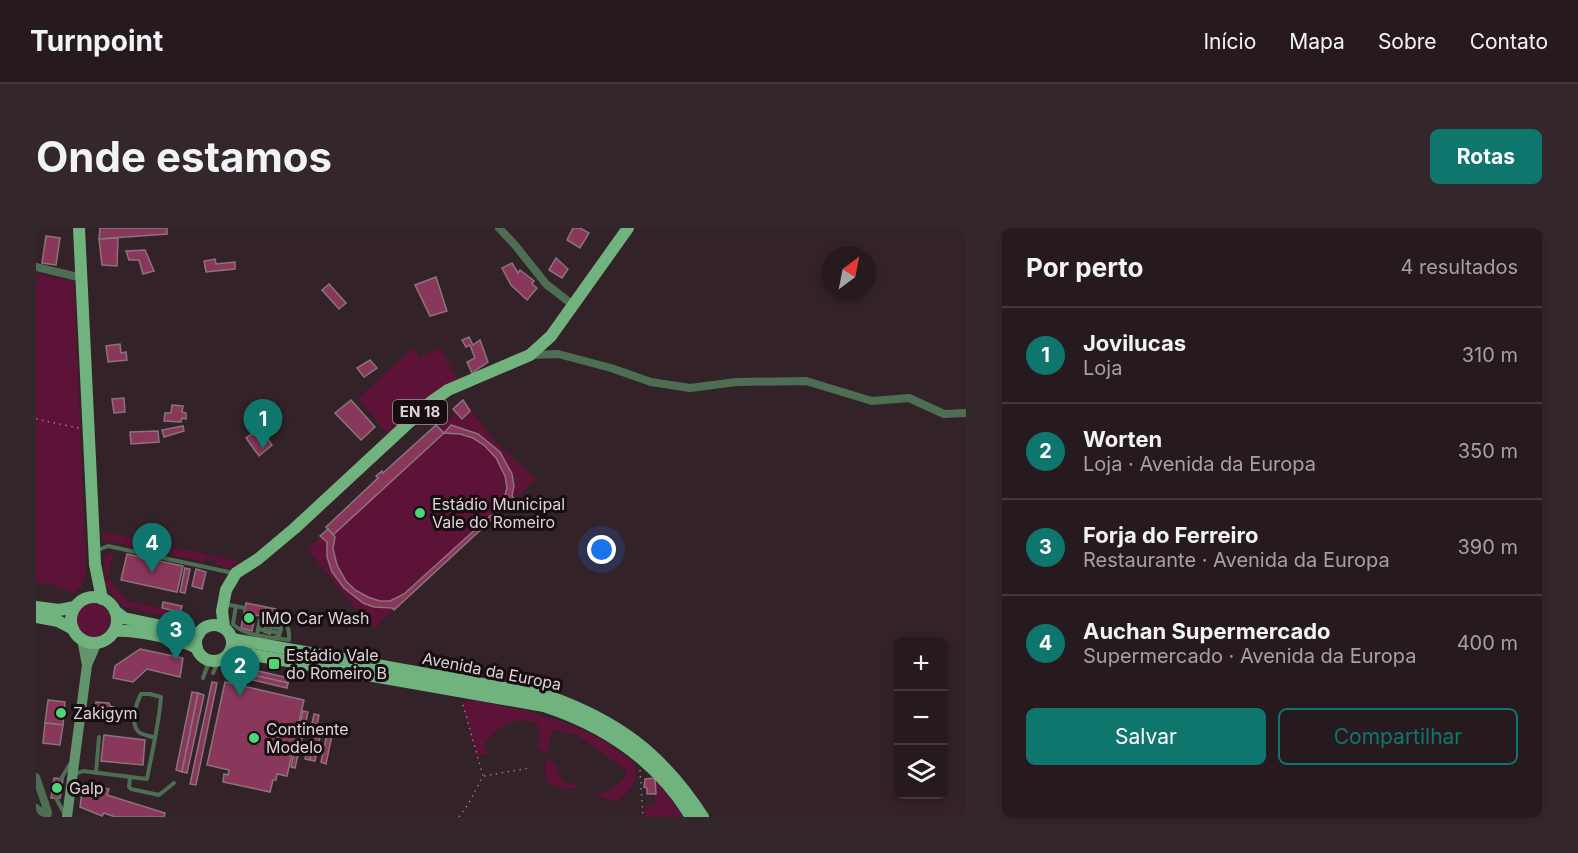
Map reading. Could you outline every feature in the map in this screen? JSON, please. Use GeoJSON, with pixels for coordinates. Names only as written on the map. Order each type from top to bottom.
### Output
{"type":"FeatureCollection","features":[{"type":"Feature","properties":{"kind":"main road"},"geometry":{"type":"LineString","coordinates":[[80,228],[96,575],[102,599]]}},
{"type":"Feature","properties":{"kind":"main road","name":"EN 18"},"geometry":{"type":"LineString","coordinates":[[236,573],[258,559],[295,528],[431,402],[448,390],[530,355],[551,336],[628,228]]}},
{"type":"Feature","properties":{"kind":"main road"},"geometry":{"type":"LineString","coordinates":[[218,626],[227,607],[226,590],[236,573]]}},
{"type":"Feature","properties":{"kind":"main road"},"geometry":{"type":"LineString","coordinates":[[87,599],[96,575]]}},
{"type":"Feature","properties":{"kind":"main road"},"geometry":{"type":"LineString","coordinates":[[36,607],[59,610],[75,607],[94,597],[111,605],[124,618],[199,634]]}},
{"type":"Feature","properties":{"kind":"main road"},"geometry":{"type":"LineString","coordinates":[[73,629],[71,616],[75,607]]}},
{"type":"Feature","properties":{"kind":"main road"},"geometry":{"type":"LineString","coordinates":[[36,617],[58,621],[73,629],[87,642],[97,642],[107,639],[114,631],[117,623],[115,611]]}},
{"type":"Feature","properties":{"kind":"main road"},"geometry":{"type":"LineString","coordinates":[[201,653],[199,634],[204,628],[218,626]]}},
{"type":"Feature","properties":{"kind":"main road"},"geometry":{"type":"LineString","coordinates":[[114,631],[125,630],[186,643],[201,653],[219,660],[226,657],[231,645],[218,626]]}},
{"type":"Feature","properties":{"kind":"main road"},"geometry":{"type":"LineString","coordinates":[[67,817],[76,767],[87,665],[82,639]]}},
{"type":"Feature","properties":{"kind":"main road"},"geometry":{"type":"LineString","coordinates":[[87,665],[97,642]]}},
{"type":"Feature","properties":{"kind":"main road","name":"Avenida da Europa"},"geometry":{"type":"LineString","coordinates":[[231,645],[544,706],[567,713],[592,724],[634,751],[665,782],[692,817]]}},
{"type":"Feature","properties":{"kind":"main road","name":"Avenida da Europa"},"geometry":{"type":"LineString","coordinates":[[231,645],[545,695],[570,704],[593,714],[635,740],[666,767],[691,797],[703,817]]}},
{"type":"Feature","properties":{"kind":"street"},"geometry":{"type":"LineString","coordinates":[[499,228],[546,284],[573,305]]}},
{"type":"Feature","properties":{"kind":"street"},"geometry":{"type":"LineString","coordinates":[[36,267],[82,278]]}},
{"type":"Feature","properties":{"kind":"street"},"geometry":{"type":"LineString","coordinates":[[530,355],[558,354],[611,368],[651,382],[690,388],[736,382],[806,381],[872,401],[909,398],[944,414],[966,413]]}},
{"type":"Feature","properties":{"kind":"street"},"geometry":{"type":"LineString","coordinates":[[36,777],[48,812],[47,817]]}},
{"type":"Feature","properties":{"kind":"street"},"geometry":{"type":"LineString","coordinates":[[36,808],[47,817]]}},
{"type":"Feature","properties":{"kind":"lane"},"geometry":{"type":"LineString","coordinates":[[95,552],[108,546],[236,573]]}},
{"type":"Feature","properties":{"kind":"lane"},"geometry":{"type":"LineString","coordinates":[[245,608],[227,607],[233,624],[237,628],[280,631]]}},
{"type":"Feature","properties":{"kind":"lane"},"geometry":{"type":"LineString","coordinates":[[258,629],[274,637],[289,640],[290,636],[284,619],[275,614]]}},
{"type":"Feature","properties":{"kind":"lane"},"geometry":{"type":"LineString","coordinates":[[258,629],[260,620],[278,623],[279,636],[274,637]]}},
{"type":"Feature","properties":{"kind":"lane"},"geometry":{"type":"LineString","coordinates":[[201,653],[207,667],[203,678]]}},
{"type":"Feature","properties":{"kind":"lane"},"geometry":{"type":"LineString","coordinates":[[213,673],[219,660]]}},
{"type":"Feature","properties":{"kind":"lane"},"geometry":{"type":"LineString","coordinates":[[61,779],[76,767],[96,773],[147,779],[155,738],[161,697],[141,694],[134,723],[141,734],[155,738]]}},
{"type":"Feature","properties":{"kind":"lane"},"geometry":{"type":"LineString","coordinates":[[96,773],[99,737]]}},
{"type":"Feature","properties":{"kind":"lane"},"geometry":{"type":"LineString","coordinates":[[130,777],[129,787],[131,789],[159,795],[174,783]]}},
{"type":"Feature","properties":{"kind":"lane"},"geometry":{"type":"LineString","coordinates":[[56,798],[67,817]]}},
{"type":"Feature","properties":{"kind":"path"},"geometry":{"type":"LineString","coordinates":[[36,419],[89,429]]}},
{"type":"Feature","properties":{"kind":"path"},"geometry":{"type":"LineString","coordinates":[[459,691],[483,777],[459,817]]}},
{"type":"Feature","properties":{"kind":"path"},"geometry":{"type":"LineString","coordinates":[[641,758],[639,763],[643,817]]}},
{"type":"Feature","properties":{"kind":"path"},"geometry":{"type":"LineString","coordinates":[[483,777],[530,768]]}},
{"type":"Feature","properties":{"kind":"shaded area"},"geometry":{"type":"Polygon","coordinates":[[[36,273],[74,281],[86,571],[81,587],[73,593],[50,584],[36,583],[36,273]]]}},
{"type":"Feature","properties":{"kind":"shaded area"},"geometry":{"type":"Polygon","coordinates":[[[414,347],[419,358],[440,348],[458,380],[429,397],[388,434],[358,399],[414,347]]]}},
{"type":"Feature","properties":{"kind":"shaded area","name":"Estádio Municipal Vale do Romeiro"},"geometry":{"type":"Polygon","coordinates":[[[463,400],[494,440],[536,479],[373,629],[307,549],[328,530],[326,527],[377,478],[376,476],[382,471],[384,473],[436,425],[440,428],[456,413],[453,409],[463,400]]]}},
{"type":"Feature","properties":{"kind":"shaded area"},"geometry":{"type":"Polygon","coordinates":[[[103,532],[238,561],[230,568],[216,565],[216,561],[206,558],[204,562],[103,540],[103,532]]]}},
{"type":"Feature","properties":{"kind":"shaded area"},"geometry":{"type":"Polygon","coordinates":[[[113,552],[107,580],[113,581],[115,589],[125,596],[124,600],[182,613],[175,618],[123,607],[105,586],[104,560],[106,554],[113,552]]]}},
{"type":"Feature","properties":{"kind":"shaded area"},"geometry":{"type":"Polygon","coordinates":[[[93,603],[105,608],[110,620],[105,632],[93,637],[81,632],[76,620],[81,608],[93,603]]]}},
{"type":"Feature","properties":{"kind":"shaded area"},"geometry":{"type":"Polygon","coordinates":[[[476,701],[540,715],[579,728],[597,737],[634,763],[635,776],[632,786],[616,802],[594,795],[619,783],[626,775],[625,769],[577,735],[552,729],[546,760],[555,762],[564,782],[583,788],[566,789],[548,783],[545,770],[546,752],[537,749],[540,740],[538,724],[530,722],[515,722],[500,728],[484,745],[488,753],[477,755],[462,702],[476,701]]]}},
{"type":"Feature","properties":{"kind":"shaded area"},"geometry":{"type":"Polygon","coordinates":[[[655,778],[683,817],[645,817],[645,805],[655,805],[655,778]]]}},
{"type":"Feature","properties":{"kind":"building"},"geometry":{"type":"Polygon","coordinates":[[[100,228],[167,228],[167,234],[99,239],[100,228]]]}},
{"type":"Feature","properties":{"kind":"building"},"geometry":{"type":"Polygon","coordinates":[[[573,228],[580,228],[589,233],[580,248],[567,240],[573,228]]]}},
{"type":"Feature","properties":{"kind":"building"},"geometry":{"type":"Polygon","coordinates":[[[46,236],[60,238],[56,265],[42,263],[46,236]]]}},
{"type":"Feature","properties":{"kind":"building"},"geometry":{"type":"Polygon","coordinates":[[[118,238],[117,266],[102,265],[99,239],[118,238]]]}},
{"type":"Feature","properties":{"kind":"building"},"geometry":{"type":"Polygon","coordinates":[[[145,250],[154,271],[143,274],[139,260],[129,260],[126,251],[145,250]]]}},
{"type":"Feature","properties":{"kind":"building"},"geometry":{"type":"Polygon","coordinates":[[[556,258],[568,269],[562,278],[549,270],[556,258]]]}},
{"type":"Feature","properties":{"kind":"building"},"geometry":{"type":"Polygon","coordinates":[[[215,259],[216,264],[235,262],[235,269],[206,272],[204,261],[215,259]]]}},
{"type":"Feature","properties":{"kind":"building"},"geometry":{"type":"Polygon","coordinates":[[[512,263],[518,273],[520,270],[534,281],[532,284],[537,288],[527,300],[511,285],[502,268],[512,263]]]}},
{"type":"Feature","properties":{"kind":"building"},"geometry":{"type":"Polygon","coordinates":[[[436,277],[447,311],[430,316],[415,285],[436,277]]]}},
{"type":"Feature","properties":{"kind":"building"},"geometry":{"type":"Polygon","coordinates":[[[329,284],[346,303],[339,309],[322,290],[329,284]]]}},
{"type":"Feature","properties":{"kind":"building"},"geometry":{"type":"Polygon","coordinates":[[[469,337],[473,345],[480,340],[488,362],[472,373],[467,362],[475,358],[470,345],[466,347],[462,340],[469,337]]]}},
{"type":"Feature","properties":{"kind":"building"},"geometry":{"type":"Polygon","coordinates":[[[120,344],[121,353],[126,352],[127,360],[108,362],[106,346],[120,344]]]}},
{"type":"Feature","properties":{"kind":"building"},"geometry":{"type":"Polygon","coordinates":[[[370,360],[377,368],[364,377],[357,368],[370,360]]]}},
{"type":"Feature","properties":{"kind":"building"},"geometry":{"type":"Polygon","coordinates":[[[124,398],[125,412],[114,413],[112,399],[124,398]]]}},
{"type":"Feature","properties":{"kind":"building"},"geometry":{"type":"Polygon","coordinates":[[[351,400],[375,427],[361,440],[335,413],[351,400]]]}},
{"type":"Feature","properties":{"kind":"building"},"geometry":{"type":"Polygon","coordinates":[[[463,400],[470,411],[462,419],[453,409],[463,400]]]}},
{"type":"Feature","properties":{"kind":"building"},"geometry":{"type":"Polygon","coordinates":[[[172,405],[183,406],[182,412],[186,413],[186,419],[182,418],[181,422],[164,421],[165,413],[171,413],[172,405]]]}},
{"type":"Feature","properties":{"kind":"building"},"geometry":{"type":"Polygon","coordinates":[[[436,425],[444,433],[333,535],[326,527],[378,478],[376,476],[382,471],[383,473],[436,425]]]}},
{"type":"Feature","properties":{"kind":"building"},"geometry":{"type":"Polygon","coordinates":[[[451,425],[478,434],[500,452],[512,474],[514,499],[394,610],[363,603],[344,588],[332,572],[327,557],[327,542],[320,536],[328,529],[335,537],[333,549],[337,565],[346,581],[355,590],[368,597],[390,601],[404,594],[499,508],[504,499],[507,488],[505,476],[496,458],[484,445],[473,438],[444,433],[451,425]]]}},
{"type":"Feature","properties":{"kind":"building"},"geometry":{"type":"Polygon","coordinates":[[[183,426],[184,431],[164,437],[162,430],[183,426]]]}},
{"type":"Feature","properties":{"kind":"building"},"geometry":{"type":"Polygon","coordinates":[[[260,428],[272,445],[259,456],[246,438],[260,428]]]}},
{"type":"Feature","properties":{"kind":"building"},"geometry":{"type":"Polygon","coordinates":[[[158,431],[159,442],[131,444],[130,432],[158,431]]]}},
{"type":"Feature","properties":{"kind":"building"},"geometry":{"type":"Polygon","coordinates":[[[127,554],[183,566],[177,592],[121,580],[127,554]]]}},
{"type":"Feature","properties":{"kind":"building"},"geometry":{"type":"Polygon","coordinates":[[[185,568],[190,569],[185,593],[180,592],[185,568]]]}},
{"type":"Feature","properties":{"kind":"building"},"geometry":{"type":"Polygon","coordinates":[[[196,569],[206,572],[202,589],[192,586],[196,569]]]}},
{"type":"Feature","properties":{"kind":"building"},"geometry":{"type":"Polygon","coordinates":[[[163,602],[182,606],[180,612],[162,608],[163,602]]]}},
{"type":"Feature","properties":{"kind":"building","name":"IMO Car Wash"},"geometry":{"type":"Polygon","coordinates":[[[246,603],[276,609],[270,634],[264,632],[266,617],[255,615],[252,631],[241,628],[246,603]]]}},
{"type":"Feature","properties":{"kind":"building"},"geometry":{"type":"Polygon","coordinates":[[[140,649],[183,658],[180,677],[147,669],[133,682],[113,678],[115,666],[140,649]]]}},
{"type":"Feature","properties":{"kind":"building"},"geometry":{"type":"Polygon","coordinates":[[[236,666],[289,678],[288,683],[235,671],[236,666]]]}},
{"type":"Feature","properties":{"kind":"building"},"geometry":{"type":"Polygon","coordinates":[[[233,670],[288,683],[287,688],[232,675],[233,670]]]}},
{"type":"Feature","properties":{"kind":"building"},"geometry":{"type":"Polygon","coordinates":[[[212,682],[217,683],[196,785],[190,784],[212,682]]]}},
{"type":"Feature","properties":{"kind":"building","name":"Continente Modelo"},"geometry":{"type":"Polygon","coordinates":[[[225,682],[304,700],[287,776],[277,774],[270,792],[223,782],[224,774],[228,775],[229,770],[207,765],[225,682]]]}},
{"type":"Feature","properties":{"kind":"building"},"geometry":{"type":"Polygon","coordinates":[[[192,692],[198,693],[182,772],[176,770],[192,692]]]}},
{"type":"Feature","properties":{"kind":"building"},"geometry":{"type":"Polygon","coordinates":[[[198,693],[204,695],[187,773],[182,772],[198,693]]]}},
{"type":"Feature","properties":{"kind":"building"},"geometry":{"type":"Polygon","coordinates":[[[48,700],[65,702],[63,725],[45,723],[48,700]]]}},
{"type":"Feature","properties":{"kind":"building"},"geometry":{"type":"Polygon","coordinates":[[[96,702],[109,703],[114,707],[113,719],[108,719],[108,721],[94,719],[96,702]]]}},
{"type":"Feature","properties":{"kind":"building"},"geometry":{"type":"Polygon","coordinates":[[[303,711],[308,712],[295,768],[291,767],[303,711]]]}},
{"type":"Feature","properties":{"kind":"building"},"geometry":{"type":"Polygon","coordinates":[[[314,714],[319,715],[310,760],[305,759],[314,714]]]}},
{"type":"Feature","properties":{"kind":"building"},"geometry":{"type":"Polygon","coordinates":[[[45,723],[63,725],[60,745],[43,743],[45,723]]]}},
{"type":"Feature","properties":{"kind":"building"},"geometry":{"type":"Polygon","coordinates":[[[317,726],[322,727],[315,761],[310,760],[317,726]]]}},
{"type":"Feature","properties":{"kind":"building"},"geometry":{"type":"Polygon","coordinates":[[[328,729],[333,730],[326,764],[321,762],[328,729]]]}},
{"type":"Feature","properties":{"kind":"building"},"geometry":{"type":"Polygon","coordinates":[[[104,735],[145,740],[143,765],[101,761],[104,735]]]}},
{"type":"Feature","properties":{"kind":"building","name":"Galp"},"geometry":{"type":"Polygon","coordinates":[[[54,778],[63,779],[60,798],[51,798],[54,778]]]}},
{"type":"Feature","properties":{"kind":"building"},"geometry":{"type":"Polygon","coordinates":[[[655,778],[656,794],[647,794],[647,788],[644,787],[645,779],[655,778]]]}},
{"type":"Feature","properties":{"kind":"building"},"geometry":{"type":"Polygon","coordinates":[[[83,783],[109,789],[107,795],[165,813],[164,817],[115,817],[104,813],[102,816],[80,807],[83,783]]]}},
{"type":"Feature","properties":{"kind":"place","name":"Jovilucas"},"geometry":{"type":"Point","coordinates":[263,449]}},
{"type":"Feature","properties":{"kind":"place","name":"Estádio Municipal Vale do Romeiro"},"geometry":{"type":"Point","coordinates":[420,513]}},
{"type":"Feature","properties":{"kind":"place","name":"Auchan Supermercado"},"geometry":{"type":"Point","coordinates":[152,573]}},
{"type":"Feature","properties":{"kind":"place","name":"IMO Car Wash"},"geometry":{"type":"Point","coordinates":[249,618]}},
{"type":"Feature","properties":{"kind":"place","name":"Forja do Ferreiro"},"geometry":{"type":"Point","coordinates":[176,660]}},
{"type":"Feature","properties":{"kind":"place","name":"Estádio Vale do Romeiro B"},"geometry":{"type":"Point","coordinates":[274,664]}},
{"type":"Feature","properties":{"kind":"place","name":"Worten"},"geometry":{"type":"Point","coordinates":[240,696]}},
{"type":"Feature","properties":{"kind":"place","name":"Zakigym"},"geometry":{"type":"Point","coordinates":[61,713]}},
{"type":"Feature","properties":{"kind":"place","name":"Continente Modelo"},"geometry":{"type":"Point","coordinates":[254,738]}},
{"type":"Feature","properties":{"kind":"place","name":"Galp"},"geometry":{"type":"Point","coordinates":[57,788]}}]}
